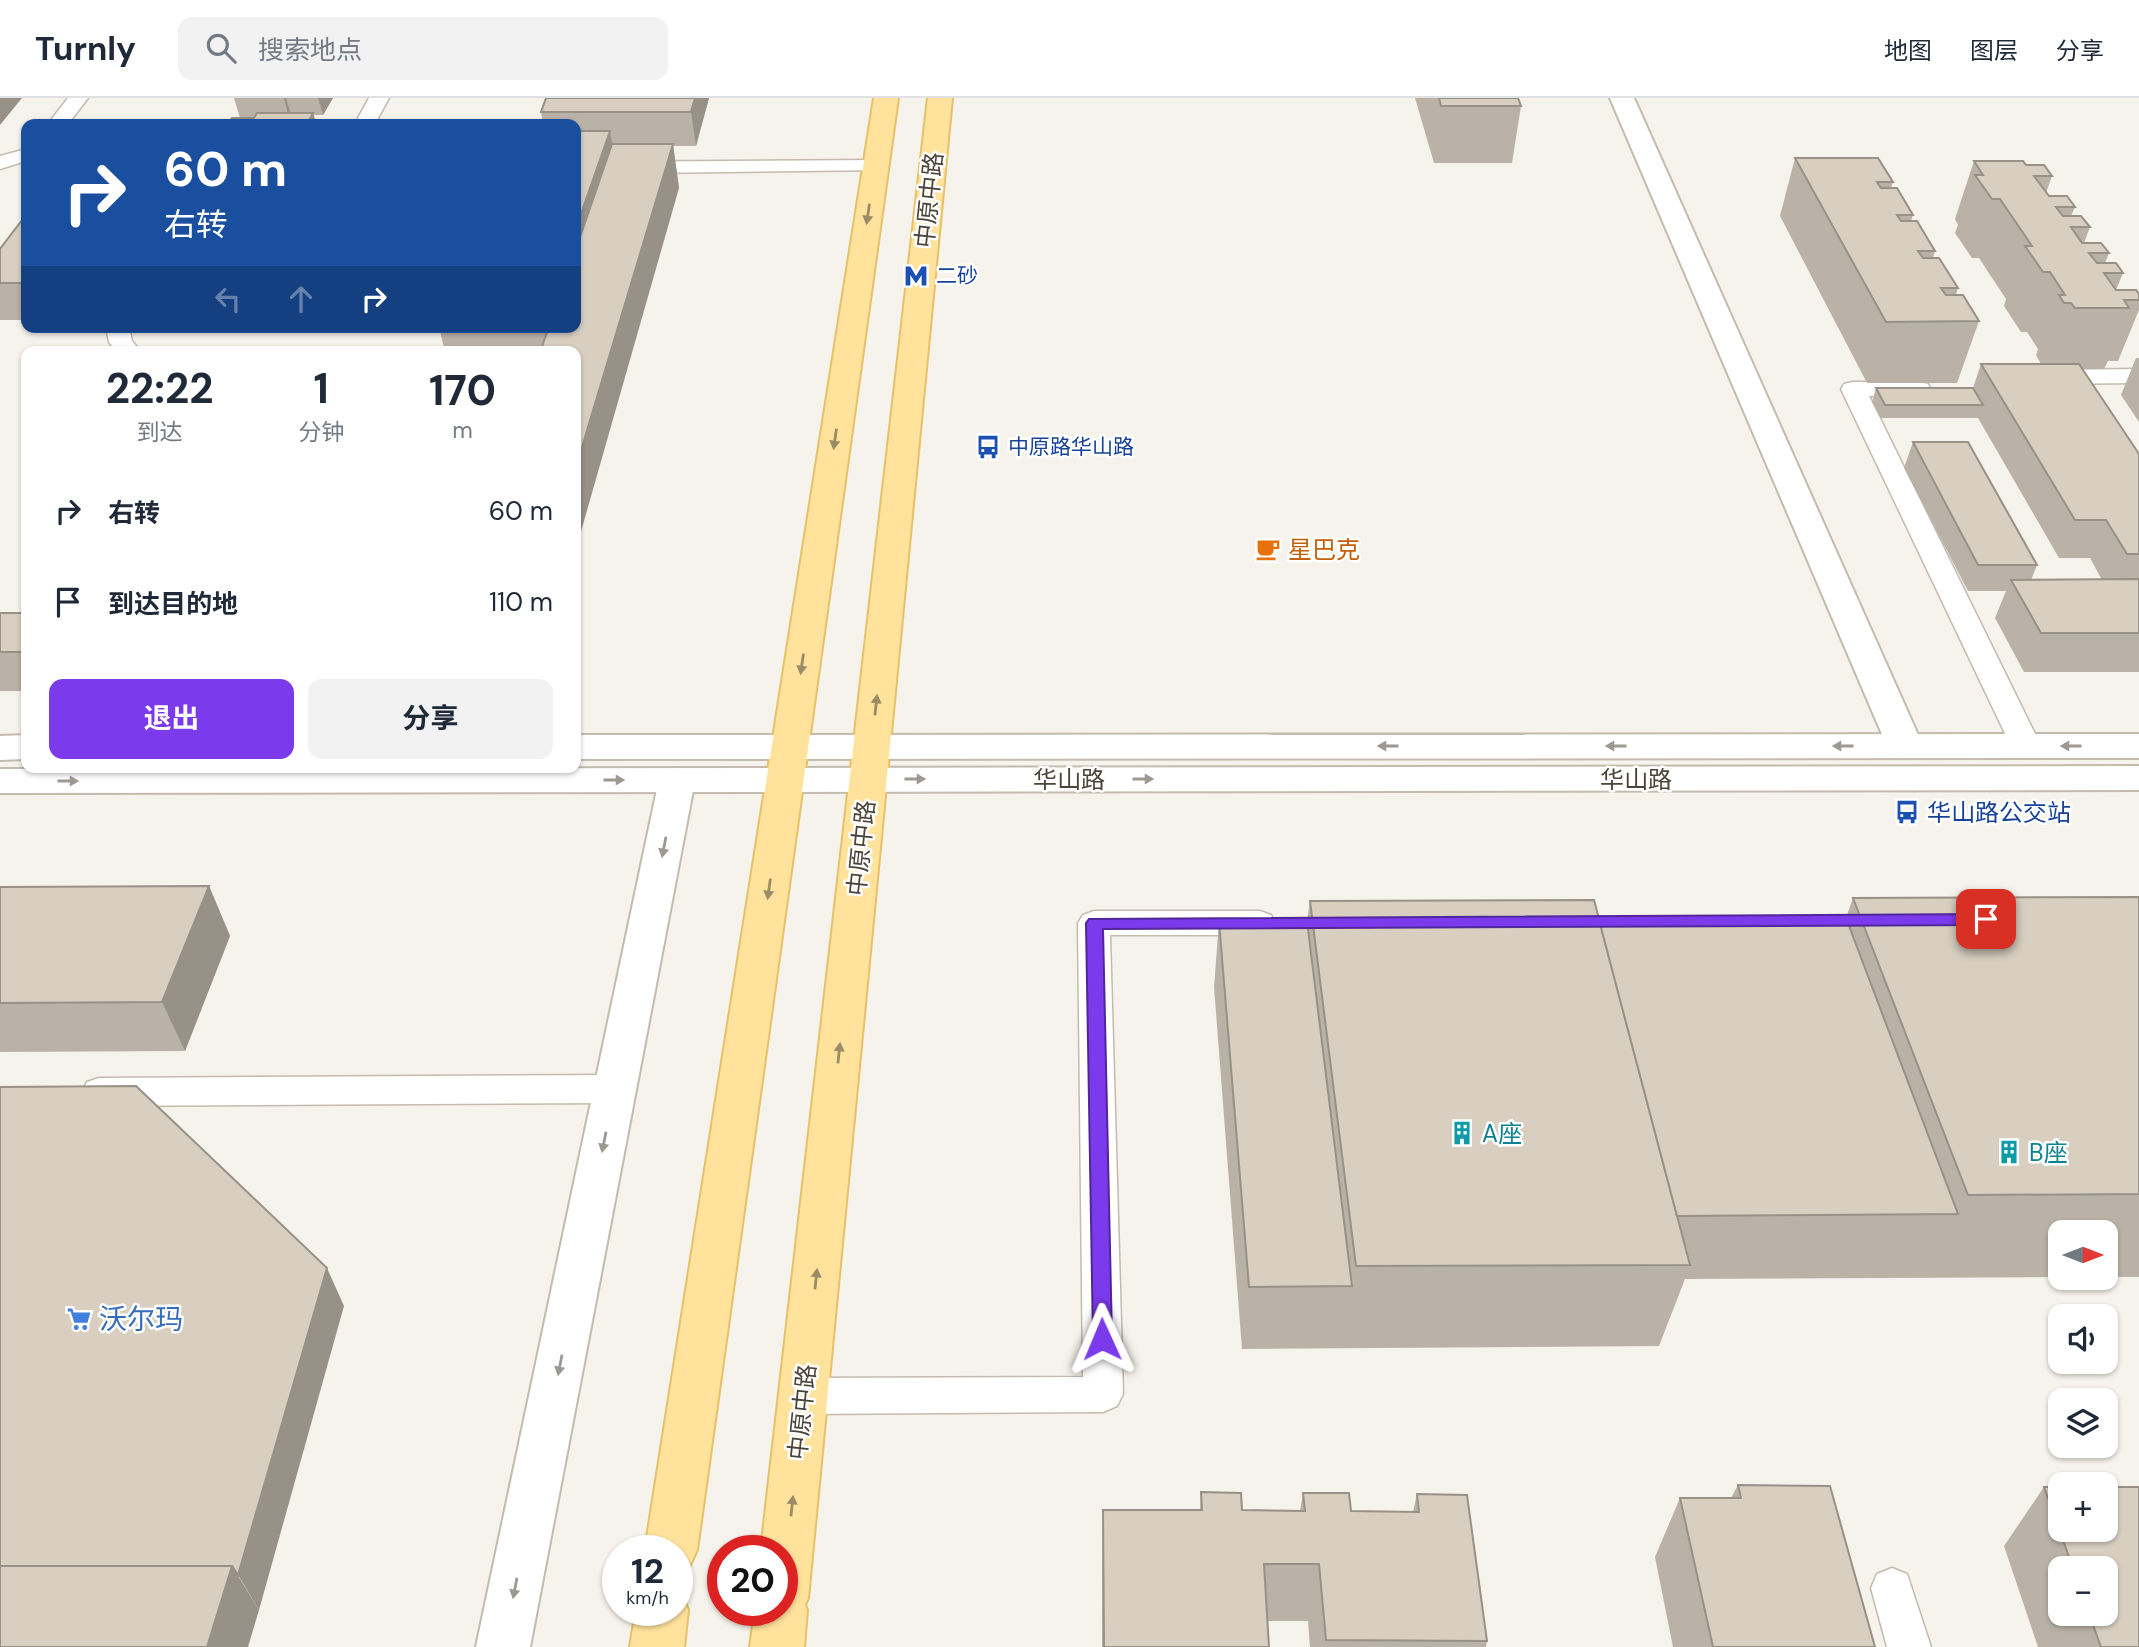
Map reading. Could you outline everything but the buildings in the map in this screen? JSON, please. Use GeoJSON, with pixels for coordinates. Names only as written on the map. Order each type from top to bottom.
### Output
{"type":"FeatureCollection","features":[{"type":"Feature","properties":{"kind":"main road"},"geometry":{"type":"LineString","coordinates":[[673,1535],[886,98]]}},
{"type":"Feature","properties":{"kind":"main road","name":"中原中路"},"geometry":{"type":"LineString","coordinates":[[789,1535],[940,98]]}},
{"type":"Feature","properties":{"kind":"main road"},"geometry":{"type":"LineString","coordinates":[[657,1647],[660,1626]]}},
{"type":"Feature","properties":{"kind":"main road"},"geometry":{"type":"LineString","coordinates":[[777,1647],[779,1626]]}},
{"type":"Feature","properties":{"kind":"street"},"geometry":{"type":"LineString","coordinates":[[1622,98],[1906,746]]}},
{"type":"Feature","properties":{"kind":"street","name":"华山路"},"geometry":{"type":"LineString","coordinates":[[870,763],[1906,746],[2139,746]]}},
{"type":"Feature","properties":{"kind":"street"},"geometry":{"type":"LineString","coordinates":[[0,748],[21,747]]}},
{"type":"Feature","properties":{"kind":"street","name":"华山路"},"geometry":{"type":"LineString","coordinates":[[581,747],[787,763],[2139,778]]}},
{"type":"Feature","properties":{"kind":"street","name":"华山路"},"geometry":{"type":"LineString","coordinates":[[0,781],[677,780],[787,763]]}},
{"type":"Feature","properties":{"kind":"street"},"geometry":{"type":"LineString","coordinates":[[503,1647],[677,780]]}},
{"type":"Feature","properties":{"kind":"lane"},"geometry":{"type":"LineString","coordinates":[[62,119],[78,98]]}},
{"type":"Feature","properties":{"kind":"lane"},"geometry":{"type":"LineString","coordinates":[[368,119],[379,98]]}},
{"type":"Feature","properties":{"kind":"lane"},"geometry":{"type":"LineString","coordinates":[[0,163],[21,157]]}},
{"type":"Feature","properties":{"kind":"lane"},"geometry":{"type":"LineString","coordinates":[[581,168],[876,166]]}},
{"type":"Feature","properties":{"kind":"lane"},"geometry":{"type":"LineString","coordinates":[[2017,378],[2139,376]]}},
{"type":"Feature","properties":{"kind":"lane"},"geometry":{"type":"LineString","coordinates":[[1950,389],[1853,389],[2026,746]]}},
{"type":"Feature","properties":{"kind":"lane"},"geometry":{"type":"LineString","coordinates":[[803,1396],[1103,1394],[1094,923],[1289,923]]}},
{"type":"Feature","properties":{"kind":"lane"},"geometry":{"type":"LineString","coordinates":[[66,1092],[615,1089]]}},
{"type":"Feature","properties":{"kind":"lane"},"geometry":{"type":"LineString","coordinates":[[1892,1588],[1909,1647]]}},
{"type":"Feature","properties":{"kind":"place","name":"二砂"},"geometry":{"type":"Point","coordinates":[916,276]}},
{"type":"Feature","properties":{"kind":"place","name":"中原路华山路"},"geometry":{"type":"Point","coordinates":[988,447]}},
{"type":"Feature","properties":{"kind":"place","name":"星巴克"},"geometry":{"type":"Point","coordinates":[1268,549]}},
{"type":"Feature","properties":{"kind":"place","name":"华山路公交站"},"geometry":{"type":"Point","coordinates":[1907,812]}},
{"type":"Feature","properties":{"kind":"place","name":"A座"},"geometry":{"type":"Point","coordinates":[1462,1133]}},
{"type":"Feature","properties":{"kind":"place","name":"B座"},"geometry":{"type":"Point","coordinates":[2009,1152]}},
{"type":"Feature","properties":{"kind":"place","name":"沃尔玛"},"geometry":{"type":"Point","coordinates":[79,1319]}},
{"type":"Feature","properties":{"kind":"route"},"geometry":{"type":"LineString","coordinates":[[1102,1339],[1094,923],[1986,919]]}}]}
